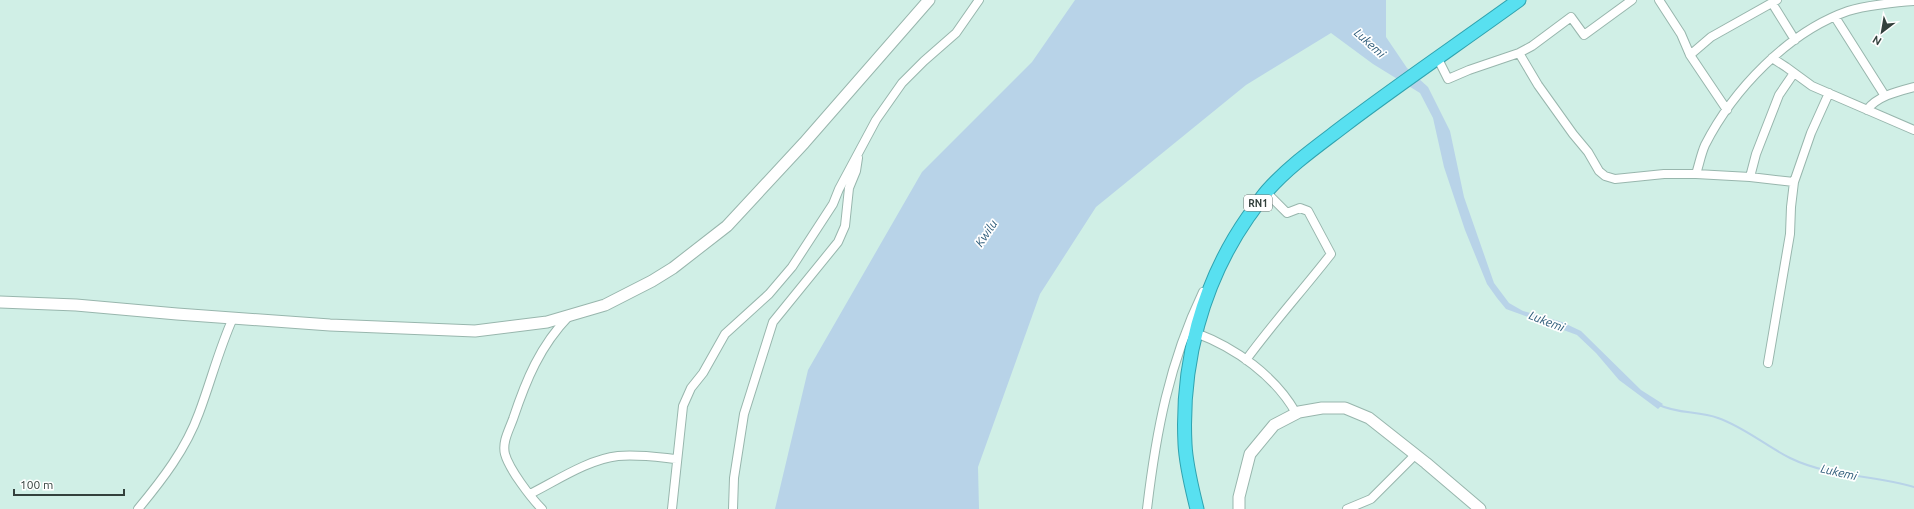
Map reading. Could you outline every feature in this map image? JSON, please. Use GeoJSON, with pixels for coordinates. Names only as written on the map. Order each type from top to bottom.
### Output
{"type":"FeatureCollection","features":[{"type":"Feature","properties":{"kind":"highway","name":"RN1"},"geometry":{"type":"LineString","coordinates":[[1197,509],[1188,470],[1185,444],[1187,378],[1196,333],[1205,301],[1224,255],[1266,192],[1305,156],[1367,108],[1519,0]]}},
{"type":"Feature","properties":{"kind":"main road"},"geometry":{"type":"LineString","coordinates":[[0,302],[76,305],[233,318],[475,331],[547,322],[605,305],[674,268],[727,226],[804,143],[929,0]]}},
{"type":"Feature","properties":{"kind":"main road"},"geometry":{"type":"LineString","coordinates":[[1239,509],[1239,497],[1250,454],[1274,425],[1296,413],[1322,408],[1345,408],[1369,418],[1480,509]]}},
{"type":"Feature","properties":{"kind":"street"},"geometry":{"type":"LineString","coordinates":[[672,509],[683,406],[691,388],[703,373],[725,334],[769,294],[792,267],[833,204],[839,189],[876,120],[902,83],[956,33],[979,0]]}},
{"type":"Feature","properties":{"kind":"street"},"geometry":{"type":"LineString","coordinates":[[1436,60],[1448,79],[1469,70],[1519,53],[1532,46],[1571,17],[1584,35],[1632,0]]}},
{"type":"Feature","properties":{"kind":"street"},"geometry":{"type":"LineString","coordinates":[[1659,0],[1681,34],[1690,55],[1727,110]]}},
{"type":"Feature","properties":{"kind":"street"},"geometry":{"type":"LineString","coordinates":[[1690,55],[1711,37],[1775,1],[1795,40]]}},
{"type":"Feature","properties":{"kind":"street"},"geometry":{"type":"LineString","coordinates":[[1696,174],[1704,147],[1727,110],[1739,93],[1772,58],[1795,40],[1835,17],[1849,11],[1914,1]]}},
{"type":"Feature","properties":{"kind":"street"},"geometry":{"type":"LineString","coordinates":[[1835,17],[1885,96]]}},
{"type":"Feature","properties":{"kind":"street"},"geometry":{"type":"LineString","coordinates":[[1519,53],[1538,85],[1573,134],[1588,152],[1599,171],[1605,176],[1615,179],[1664,174],[1696,174],[1750,177],[1794,182]]}},
{"type":"Feature","properties":{"kind":"street"},"geometry":{"type":"LineString","coordinates":[[1772,58],[1812,86],[1914,130]]}},
{"type":"Feature","properties":{"kind":"street"},"geometry":{"type":"LineString","coordinates":[[1750,177],[1756,154],[1778,95],[1794,73]]}},
{"type":"Feature","properties":{"kind":"street"},"geometry":{"type":"LineString","coordinates":[[1868,110],[1871,104],[1885,96],[1914,87]]}},
{"type":"Feature","properties":{"kind":"street"},"geometry":{"type":"LineString","coordinates":[[1768,363],[1790,234],[1794,182],[1811,133],[1829,93]]}},
{"type":"Feature","properties":{"kind":"street"},"geometry":{"type":"LineString","coordinates":[[733,509],[734,478],[744,414],[773,322],[793,294],[838,242],[845,226],[849,188],[858,162],[858,155]]}},
{"type":"Feature","properties":{"kind":"street"},"geometry":{"type":"LineString","coordinates":[[1246,360],[1274,321],[1302,291],[1331,254],[1308,211],[1300,208],[1287,213],[1266,192]]}},
{"type":"Feature","properties":{"kind":"street"},"geometry":{"type":"LineString","coordinates":[[1147,509],[1157,434],[1165,396],[1191,316],[1207,283],[1224,255]]}},
{"type":"Feature","properties":{"kind":"street"},"geometry":{"type":"LineString","coordinates":[[542,509],[518,478],[505,454],[504,442],[525,383],[539,354],[559,326],[570,315]]}},
{"type":"Feature","properties":{"kind":"street"},"geometry":{"type":"LineString","coordinates":[[140,508],[159,484],[191,432],[199,414],[218,354],[233,318]]}},
{"type":"Feature","properties":{"kind":"street"},"geometry":{"type":"LineString","coordinates":[[1196,333],[1216,341],[1246,360],[1282,392],[1296,413]]}},
{"type":"Feature","properties":{"kind":"street"},"geometry":{"type":"LineString","coordinates":[[1347,509],[1371,500],[1415,455]]}},
{"type":"Feature","properties":{"kind":"street"},"geometry":{"type":"LineString","coordinates":[[530,494],[596,461],[618,456],[646,456],[677,459]]}},
{"type":"Feature","properties":{"kind":"water","name":"Kwilu"},"geometry":{"type":"Polygon","coordinates":[[[1075,0],[1386,0],[1386,37],[1407,68],[1428,87],[1450,131],[1464,197],[1494,283],[1509,303],[1523,311],[1562,322],[1581,331],[1641,390],[1663,404],[1658,409],[1619,380],[1596,353],[1577,335],[1506,309],[1487,284],[1465,230],[1444,167],[1433,118],[1420,93],[1373,64],[1331,33],[1246,85],[1096,207],[1040,294],[978,467],[979,509],[775,509],[808,370],[922,172],[1032,62],[1075,0]]]}},
{"type":"Feature","properties":{"kind":"waterway","name":"Lukemi"},"geometry":{"type":"LineString","coordinates":[[1659,405],[1674,410],[1703,414],[1718,418],[1746,431],[1790,458],[1820,469],[1914,487]]}}]}
